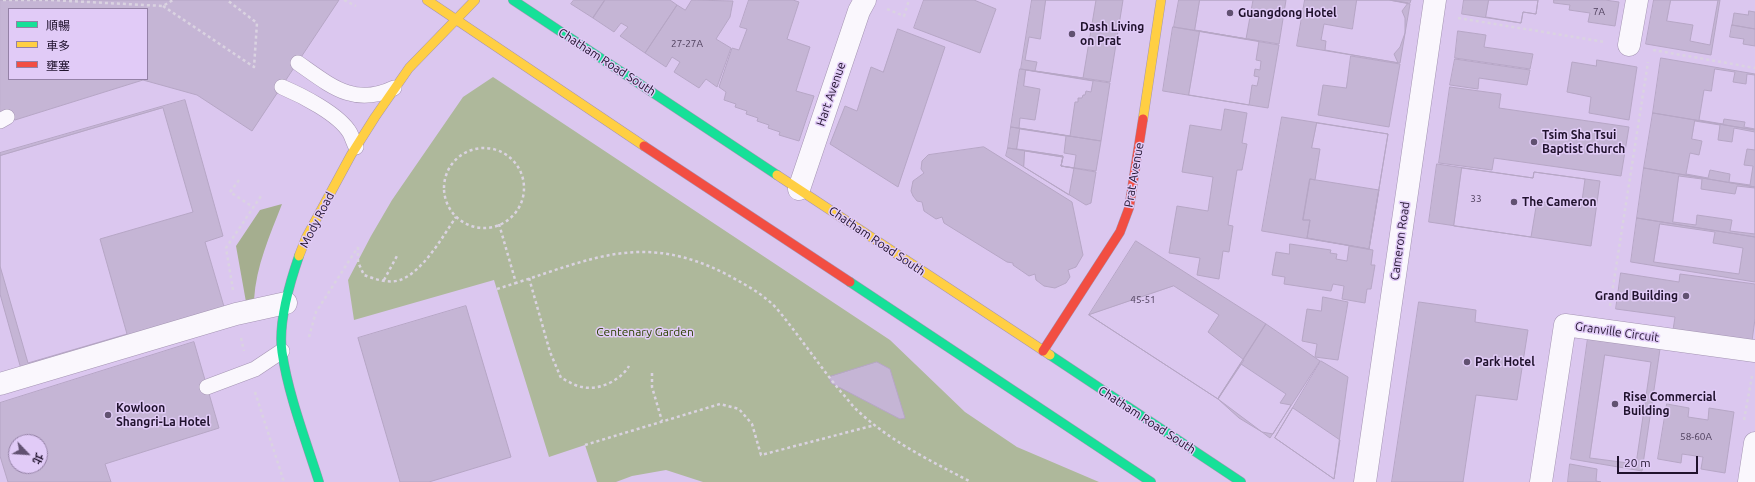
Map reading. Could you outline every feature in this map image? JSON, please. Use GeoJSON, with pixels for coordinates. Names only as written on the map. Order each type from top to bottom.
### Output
{"type":"FeatureCollection","features":[{"type":"Feature","properties":{"kind":"main road"},"geometry":{"type":"LineString","coordinates":[[427,0],[456,21],[1151,482]]}},
{"type":"Feature","properties":{"kind":"main road","name":"Mody Road"},"geometry":{"type":"LineString","coordinates":[[319,482],[298,418],[282,351],[286,303],[293,273],[306,238],[356,147],[394,88],[409,68],[475,0]]}},
{"type":"Feature","properties":{"kind":"main road","name":"Chatham Road South"},"geometry":{"type":"LineString","coordinates":[[513,0],[1241,482]]}},
{"type":"Feature","properties":{"kind":"main road","name":"Prat Avenue"},"geometry":{"type":"LineString","coordinates":[[1043,351],[1120,232],[1129,208],[1161,0]]}},
{"type":"Feature","properties":{"kind":"street","name":"Hart Avenue"},"geometry":{"type":"LineString","coordinates":[[799,189],[865,0]]}},
{"type":"Feature","properties":{"kind":"street","name":"Cameron Road"},"geometry":{"type":"LineString","coordinates":[[1365,482],[1435,0]]}},
{"type":"Feature","properties":{"kind":"street"},"geometry":{"type":"LineString","coordinates":[[1628,45],[1636,0]]}},
{"type":"Feature","properties":{"kind":"street"},"geometry":{"type":"LineString","coordinates":[[0,384],[236,314],[286,303]]}},
{"type":"Feature","properties":{"kind":"street","name":"Granville Circuit"},"geometry":{"type":"LineString","coordinates":[[1541,482],[1565,324],[1754,360]]}},
{"type":"Feature","properties":{"kind":"street"},"geometry":{"type":"LineString","coordinates":[[1749,482],[1755,443]]}},
{"type":"Feature","properties":{"kind":"lane"},"geometry":{"type":"LineString","coordinates":[[298,63],[330,85],[348,93],[366,97],[382,94],[394,88]]}},
{"type":"Feature","properties":{"kind":"lane"},"geometry":{"type":"LineString","coordinates":[[282,87],[317,105],[338,120],[349,132],[356,147]]}},
{"type":"Feature","properties":{"kind":"lane"},"geometry":{"type":"LineString","coordinates":[[207,387],[248,372],[282,351]]}},
{"type":"Feature","properties":{"kind":"path"},"geometry":{"type":"LineString","coordinates":[[3,0],[50,0],[163,6],[254,67],[257,22],[227,0]]}},
{"type":"Feature","properties":{"kind":"path"},"geometry":{"type":"LineString","coordinates":[[163,6],[173,0]]}},
{"type":"Feature","properties":{"kind":"path"},"geometry":{"type":"LineString","coordinates":[[344,0],[356,6]]}},
{"type":"Feature","properties":{"kind":"path"},"geometry":{"type":"LineString","coordinates":[[1610,308],[1648,57]]}},
{"type":"Feature","properties":{"kind":"path"},"geometry":{"type":"LineString","coordinates":[[477,148],[492,148],[506,154],[516,164],[522,177],[523,192],[519,206],[510,218],[499,224],[482,228],[468,225],[456,217],[447,204],[444,190],[446,176],[452,163],[464,153],[477,148]]}},
{"type":"Feature","properties":{"kind":"path"},"geometry":{"type":"LineString","coordinates":[[239,180],[230,192],[253,207]]}},
{"type":"Feature","properties":{"kind":"path"},"geometry":{"type":"LineString","coordinates":[[261,196],[226,248],[236,314],[248,372],[284,482]]}},
{"type":"Feature","properties":{"kind":"path"},"geometry":{"type":"LineString","coordinates":[[308,342],[316,312],[358,247],[358,262],[364,275],[384,280],[401,280],[415,271],[424,262],[456,217]]}},
{"type":"Feature","properties":{"kind":"path"},"geometry":{"type":"LineString","coordinates":[[499,224],[516,283]]}},
{"type":"Feature","properties":{"kind":"path"},"geometry":{"type":"LineString","coordinates":[[497,289],[586,260],[611,254],[630,252],[661,252],[688,258],[716,269],[743,283],[762,296],[776,309],[826,375],[858,412],[897,442],[971,482]]}},
{"type":"Feature","properties":{"kind":"path"},"geometry":{"type":"LineString","coordinates":[[384,280],[398,254]]}},
{"type":"Feature","properties":{"kind":"path"},"geometry":{"type":"LineString","coordinates":[[529,278],[550,352],[562,378],[583,388],[603,386],[625,374],[629,366]]}},
{"type":"Feature","properties":{"kind":"path"},"geometry":{"type":"LineString","coordinates":[[1744,422],[1754,360]]}},
{"type":"Feature","properties":{"kind":"path"},"geometry":{"type":"LineString","coordinates":[[652,373],[652,387],[662,421]]}},
{"type":"Feature","properties":{"kind":"path"},"geometry":{"type":"LineString","coordinates":[[585,445],[720,404],[739,409],[752,424],[761,455],[875,425]]}},
{"type":"Feature","properties":{"kind":"green space","name":"Centenary Garden"},"geometry":{"type":"Polygon","coordinates":[[[493,77],[890,340],[965,412],[1017,447],[1099,482],[703,482],[666,470],[632,476],[616,482],[597,482],[585,445],[549,457],[494,280],[354,320],[348,280],[392,200],[463,97],[493,77]]]}},
{"type":"Feature","properties":{"kind":"green space"},"geometry":{"type":"Polygon","coordinates":[[[282,204],[268,239],[261,263],[255,287],[254,300],[246,302],[236,246],[260,210],[282,204]]]}},
{"type":"Feature","properties":{"kind":"building"},"geometry":{"type":"Polygon","coordinates":[[[0,0],[339,0],[252,131],[197,95],[143,80],[15,120],[0,114],[0,0]]]}},
{"type":"Feature","properties":{"kind":"building"},"geometry":{"type":"Polygon","coordinates":[[[574,0],[605,0],[593,18],[571,4],[574,0]]]}},
{"type":"Feature","properties":{"kind":"building"},"geometry":{"type":"Polygon","coordinates":[[[605,0],[670,0],[677,5],[645,53],[620,36],[628,27],[621,23],[614,32],[593,18],[605,0]]]}},
{"type":"Feature","properties":{"kind":"building"},"geometry":{"type":"Polygon","coordinates":[[[692,0],[733,1],[730,17],[716,39],[731,48],[717,87],[706,79],[699,88],[674,72],[680,62],[672,57],[666,67],[645,53],[677,5],[685,10],[692,0]]]}},
{"type":"Feature","properties":{"kind":"building"},"geometry":{"type":"Polygon","coordinates":[[[749,0],[793,0],[799,2],[787,39],[810,47],[796,91],[814,96],[799,141],[779,135],[780,132],[768,128],[769,125],[757,121],[758,118],[746,114],[747,111],[735,107],[736,104],[724,100],[726,92],[719,87],[732,48],[739,50],[747,29],[740,27],[749,0]]]}},
{"type":"Feature","properties":{"kind":"building"},"geometry":{"type":"Polygon","coordinates":[[[924,0],[974,0],[996,9],[980,53],[914,28],[924,0]]]}},
{"type":"Feature","properties":{"kind":"building","name":"Dash Living on Prat"},"geometry":{"type":"Polygon","coordinates":[[[1032,0],[1123,0],[1110,82],[1021,69],[1032,0]]]}},
{"type":"Feature","properties":{"kind":"building"},"geometry":{"type":"Polygon","coordinates":[[[1046,0],[1096,0],[1083,78],[1035,71],[1037,62],[1025,60],[1029,37],[1040,39],[1046,0]]]}},
{"type":"Feature","properties":{"kind":"building","name":"Guangdong Hotel"},"geometry":{"type":"Polygon","coordinates":[[[1179,0],[1286,0],[1279,44],[1174,27],[1179,0]]]}},
{"type":"Feature","properties":{"kind":"building"},"geometry":{"type":"Polygon","coordinates":[[[1200,0],[1253,0],[1246,39],[1195,30],[1200,0]]]}},
{"type":"Feature","properties":{"kind":"building"},"geometry":{"type":"Polygon","coordinates":[[[1305,0],[1389,0],[1410,4],[1400,63],[1297,46],[1305,0]]]}},
{"type":"Feature","properties":{"kind":"building"},"geometry":{"type":"Polygon","coordinates":[[[1357,0],[1389,0],[1408,3],[1402,11],[1405,18],[1405,33],[1400,47],[1394,54],[1398,63],[1325,50],[1326,41],[1321,40],[1324,24],[1352,29],[1357,0]]]}},
{"type":"Feature","properties":{"kind":"building"},"geometry":{"type":"Polygon","coordinates":[[[1392,0],[1411,0],[1410,3],[1392,0]]]}},
{"type":"Feature","properties":{"kind":"building"},"geometry":{"type":"Polygon","coordinates":[[[1464,0],[1538,0],[1536,14],[1523,12],[1521,23],[1462,14],[1464,0]]]}},
{"type":"Feature","properties":{"kind":"building"},"geometry":{"type":"Polygon","coordinates":[[[1489,0],[1538,0],[1536,14],[1523,12],[1521,23],[1486,17],[1489,0]]]}},
{"type":"Feature","properties":{"kind":"building"},"geometry":{"type":"Polygon","coordinates":[[[1554,0],[1605,0],[1619,2],[1615,26],[1588,22],[1590,13],[1569,10],[1570,5],[1554,3],[1554,0]]]}},
{"type":"Feature","properties":{"kind":"building"},"geometry":{"type":"Polygon","coordinates":[[[1654,0],[1720,0],[1711,55],[1646,44],[1654,0]]]}},
{"type":"Feature","properties":{"kind":"building"},"geometry":{"type":"Polygon","coordinates":[[[1671,0],[1718,0],[1710,45],[1690,41],[1693,25],[1667,21],[1671,0]]]}},
{"type":"Feature","properties":{"kind":"building"},"geometry":{"type":"Polygon","coordinates":[[[1749,11],[1755,12],[1755,29],[1732,25],[1734,13],[1748,15],[1749,11]]]}},
{"type":"Feature","properties":{"kind":"building"},"geometry":{"type":"Polygon","coordinates":[[[1732,25],[1755,29],[1755,46],[1743,44],[1744,39],[1730,37],[1732,25]]]}},
{"type":"Feature","properties":{"kind":"building"},"geometry":{"type":"Polygon","coordinates":[[[1173,27],[1279,45],[1268,108],[1163,91],[1173,27]]]}},
{"type":"Feature","properties":{"kind":"building"},"geometry":{"type":"Polygon","coordinates":[[[898,29],[945,47],[898,187],[830,144],[845,106],[857,111],[871,67],[883,72],[898,29]]]}},
{"type":"Feature","properties":{"kind":"building"},"geometry":{"type":"Polygon","coordinates":[[[1200,31],[1259,41],[1256,60],[1261,61],[1260,70],[1255,69],[1254,76],[1259,77],[1257,86],[1252,85],[1249,105],[1189,95],[1200,31]]]}},
{"type":"Feature","properties":{"kind":"building"},"geometry":{"type":"Polygon","coordinates":[[[1458,31],[1486,35],[1484,47],[1533,54],[1530,69],[1455,58],[1458,31]]]}},
{"type":"Feature","properties":{"kind":"building"},"geometry":{"type":"Polygon","coordinates":[[[1351,56],[1400,64],[1389,127],[1318,115],[1323,85],[1346,88],[1351,56]]]}},
{"type":"Feature","properties":{"kind":"building"},"geometry":{"type":"Polygon","coordinates":[[[1661,58],[1755,74],[1755,130],[1653,113],[1661,58]]]}},
{"type":"Feature","properties":{"kind":"building"},"geometry":{"type":"Polygon","coordinates":[[[1455,59],[1530,70],[1527,85],[1479,78],[1478,89],[1450,85],[1455,59]]]}},
{"type":"Feature","properties":{"kind":"building"},"geometry":{"type":"Polygon","coordinates":[[[1597,60],[1637,67],[1629,120],[1589,113],[1591,97],[1567,92],[1572,62],[1596,66],[1597,60]]]}},
{"type":"Feature","properties":{"kind":"building"},"geometry":{"type":"Polygon","coordinates":[[[1020,69],[1110,83],[1101,141],[1011,127],[1020,69]]]}},
{"type":"Feature","properties":{"kind":"building"},"geometry":{"type":"Polygon","coordinates":[[[1715,69],[1735,72],[1733,82],[1746,84],[1747,74],[1755,75],[1755,129],[1744,127],[1745,122],[1724,119],[1723,124],[1699,120],[1704,90],[1711,91],[1715,69]]]}},
{"type":"Feature","properties":{"kind":"building"},"geometry":{"type":"Polygon","coordinates":[[[1026,70],[1093,81],[1091,92],[1086,91],[1082,98],[1078,98],[1078,102],[1075,102],[1070,136],[1019,128],[1020,118],[1035,120],[1040,89],[1024,86],[1026,70]]]}},
{"type":"Feature","properties":{"kind":"building","name":"Tsim Sha Tsui Baptist Church"},"geometry":{"type":"Polygon","coordinates":[[[1450,87],[1501,94],[1499,108],[1629,127],[1621,176],[1494,158],[1492,170],[1439,163],[1450,87]]]}},
{"type":"Feature","properties":{"kind":"building"},"geometry":{"type":"Polygon","coordinates":[[[185,100],[223,236],[205,242],[225,310],[21,369],[0,294],[0,153],[185,100]]]}},
{"type":"Feature","properties":{"kind":"building"},"geometry":{"type":"Polygon","coordinates":[[[163,108],[193,212],[100,239],[127,334],[28,363],[0,266],[0,156],[163,108]]]}},
{"type":"Feature","properties":{"kind":"building"},"geometry":{"type":"Polygon","coordinates":[[[1225,109],[1247,113],[1242,143],[1247,144],[1242,170],[1237,170],[1228,225],[1233,226],[1229,252],[1223,251],[1219,279],[1197,275],[1200,258],[1169,253],[1177,206],[1208,211],[1213,177],[1182,172],[1190,125],[1221,130],[1225,109]]]}},
{"type":"Feature","properties":{"kind":"building"},"geometry":{"type":"Polygon","coordinates":[[[1653,113],[1755,130],[1755,187],[1644,168],[1653,113]]]}},
{"type":"Feature","properties":{"kind":"building"},"geometry":{"type":"Polygon","coordinates":[[[1282,117],[1388,134],[1369,249],[1262,231],[1282,117]]]}},
{"type":"Feature","properties":{"kind":"building"},"geometry":{"type":"Polygon","coordinates":[[[1695,121],[1720,125],[1718,140],[1732,142],[1734,128],[1755,132],[1755,150],[1747,149],[1744,165],[1753,166],[1750,185],[1729,182],[1730,174],[1710,170],[1708,178],[1686,174],[1690,153],[1699,155],[1702,141],[1692,139],[1695,121]]]}},
{"type":"Feature","properties":{"kind":"building"},"geometry":{"type":"Polygon","coordinates":[[[1317,123],[1388,134],[1369,249],[1307,238],[1310,220],[1303,220],[1310,179],[1315,180],[1320,149],[1312,148],[1317,123]]]}},
{"type":"Feature","properties":{"kind":"building"},"geometry":{"type":"Polygon","coordinates":[[[1011,127],[1101,141],[1096,171],[1061,166],[1063,156],[1008,148],[1011,127]]]}},
{"type":"Feature","properties":{"kind":"building"},"geometry":{"type":"Polygon","coordinates":[[[1020,129],[1066,136],[1064,153],[1076,155],[1074,168],[1061,166],[1063,156],[1017,149],[1020,129]]]}},
{"type":"Feature","properties":{"kind":"building"},"geometry":{"type":"Polygon","coordinates":[[[984,147],[1072,202],[1083,255],[1076,267],[1068,270],[1070,277],[1066,283],[1055,288],[1044,286],[1036,280],[1035,274],[1029,276],[1013,265],[1013,263],[1007,262],[944,223],[942,217],[936,219],[924,211],[922,202],[917,201],[913,196],[911,191],[913,181],[924,173],[921,169],[922,161],[928,155],[984,147]]]}},
{"type":"Feature","properties":{"kind":"building"},"geometry":{"type":"Polygon","coordinates":[[[1008,148],[1063,157],[1061,166],[1096,172],[1091,203],[1086,205],[1006,156],[1008,148]]]}},
{"type":"Feature","properties":{"kind":"building"},"geometry":{"type":"Polygon","coordinates":[[[1025,151],[1063,157],[1061,166],[1074,168],[1069,195],[1024,167],[1025,151]]]}},
{"type":"Feature","properties":{"kind":"building","name":"The Cameron"},"geometry":{"type":"Polygon","coordinates":[[[1437,164],[1533,178],[1534,172],[1600,181],[1591,246],[1429,222],[1437,164]]]}},
{"type":"Feature","properties":{"kind":"building"},"geometry":{"type":"Polygon","coordinates":[[[1462,168],[1533,178],[1534,172],[1585,179],[1581,208],[1537,201],[1531,237],[1454,226],[1462,168]]]}},
{"type":"Feature","properties":{"kind":"building"},"geometry":{"type":"Polygon","coordinates":[[[1644,168],[1755,187],[1755,237],[1637,218],[1644,168]]]}},
{"type":"Feature","properties":{"kind":"building"},"geometry":{"type":"Polygon","coordinates":[[[1679,176],[1702,179],[1701,189],[1735,194],[1737,186],[1755,188],[1755,234],[1730,231],[1732,220],[1697,215],[1696,225],[1673,222],[1679,176]]]}},
{"type":"Feature","properties":{"kind":"building"},"geometry":{"type":"Polygon","coordinates":[[[1310,179],[1379,190],[1369,249],[1307,238],[1310,220],[1303,220],[1310,179]]]}},
{"type":"Feature","properties":{"kind":"building"},"geometry":{"type":"Polygon","coordinates":[[[1637,218],[1755,237],[1755,282],[1631,262],[1637,218]]]}},
{"type":"Feature","properties":{"kind":"building"},"geometry":{"type":"Polygon","coordinates":[[[1660,224],[1715,232],[1713,243],[1743,248],[1739,274],[1654,262],[1660,224]]]}},
{"type":"Feature","properties":{"kind":"building"},"geometry":{"type":"Polygon","coordinates":[[[1136,241],[1266,324],[1218,399],[1089,315],[1136,241]]]}},
{"type":"Feature","properties":{"kind":"building"},"geometry":{"type":"Polygon","coordinates":[[[1290,244],[1331,250],[1330,253],[1337,254],[1336,259],[1347,261],[1349,246],[1373,250],[1371,265],[1375,265],[1371,289],[1367,289],[1365,303],[1342,299],[1344,286],[1333,284],[1331,291],[1284,284],[1285,277],[1272,275],[1276,252],[1289,254],[1290,244]]]}},
{"type":"Feature","properties":{"kind":"building","name":"Grand Building"},"geometry":{"type":"Polygon","coordinates":[[[1621,273],[1679,282],[1680,274],[1755,284],[1755,319],[1752,341],[1673,330],[1675,317],[1616,309],[1621,273]]]}},
{"type":"Feature","properties":{"kind":"building"},"geometry":{"type":"Polygon","coordinates":[[[1174,286],[1219,315],[1208,332],[1244,360],[1218,399],[1089,315],[1174,286]]]}},
{"type":"Feature","properties":{"kind":"building"},"geometry":{"type":"Polygon","coordinates":[[[1323,297],[1348,302],[1338,360],[1315,357],[1317,344],[1302,341],[1307,309],[1321,311],[1323,297]]]}},
{"type":"Feature","properties":{"kind":"building","name":"Park Hotel"},"geometry":{"type":"Polygon","coordinates":[[[1419,302],[1476,310],[1475,322],[1528,330],[1517,400],[1476,395],[1463,482],[1392,482],[1419,302]]]}},
{"type":"Feature","properties":{"kind":"building"},"geometry":{"type":"Polygon","coordinates":[[[466,306],[511,457],[429,482],[400,482],[358,338],[466,306]]]}},
{"type":"Feature","properties":{"kind":"building"},"geometry":{"type":"Polygon","coordinates":[[[1266,324],[1320,361],[1270,438],[1218,399],[1266,324]]]}},
{"type":"Feature","properties":{"kind":"building","name":"Rise Commercial Building"},"geometry":{"type":"Polygon","coordinates":[[[1588,338],[1660,349],[1642,471],[1571,459],[1588,338]]]}},
{"type":"Feature","properties":{"kind":"building","name":"Kowloon Shangri-La Hotel"},"geometry":{"type":"Polygon","coordinates":[[[194,342],[219,428],[105,464],[111,482],[8,482],[0,456],[0,403],[194,342]]]}},
{"type":"Feature","properties":{"kind":"building"},"geometry":{"type":"Polygon","coordinates":[[[1605,355],[1651,362],[1636,464],[1590,458],[1605,355]]]}},
{"type":"Feature","properties":{"kind":"building"},"geometry":{"type":"Polygon","coordinates":[[[1321,361],[1348,377],[1334,479],[1275,438],[1321,361]]]}},
{"type":"Feature","properties":{"kind":"building"},"geometry":{"type":"Polygon","coordinates":[[[877,362],[890,369],[905,418],[900,419],[831,383],[829,377],[877,362]]]}},
{"type":"Feature","properties":{"kind":"building"},"geometry":{"type":"Polygon","coordinates":[[[1241,364],[1286,394],[1280,403],[1291,405],[1273,434],[1262,432],[1239,418],[1218,399],[1241,364]]]}},
{"type":"Feature","properties":{"kind":"building"},"geometry":{"type":"Polygon","coordinates":[[[1667,404],[1689,408],[1688,417],[1708,420],[1709,408],[1734,412],[1725,473],[1701,469],[1703,457],[1682,454],[1681,463],[1658,459],[1667,404]]]}},
{"type":"Feature","properties":{"kind":"building"},"geometry":{"type":"Polygon","coordinates":[[[1293,408],[1340,440],[1334,479],[1275,438],[1293,408]]]}},
{"type":"Feature","properties":{"kind":"building"},"geometry":{"type":"Polygon","coordinates":[[[1570,464],[1597,469],[1596,481],[1601,482],[1568,482],[1570,464]]]}},
{"type":"Feature","properties":{"kind":"traffic: fast"},"geometry":{"type":"LineString","coordinates":[[513,0],[777,175]]}},
{"type":"Feature","properties":{"kind":"traffic: fast"},"geometry":{"type":"LineString","coordinates":[[299,256],[283,316],[281,341],[288,384],[319,482]]}},
{"type":"Feature","properties":{"kind":"traffic: fast"},"geometry":{"type":"LineString","coordinates":[[850,282],[1151,482]]}},
{"type":"Feature","properties":{"kind":"traffic: fast"},"geometry":{"type":"LineString","coordinates":[[1050,355],[1241,482]]}},
{"type":"Feature","properties":{"kind":"traffic: slow"},"geometry":{"type":"LineString","coordinates":[[427,0],[644,146]]}},
{"type":"Feature","properties":{"kind":"traffic: slow"},"geometry":{"type":"LineString","coordinates":[[299,256],[306,238],[351,155],[375,117],[409,68],[475,0]]}},
{"type":"Feature","properties":{"kind":"traffic: slow"},"geometry":{"type":"LineString","coordinates":[[1143,119],[1161,0]]}},
{"type":"Feature","properties":{"kind":"traffic: slow"},"geometry":{"type":"LineString","coordinates":[[777,175],[1050,355]]}},
{"type":"Feature","properties":{"kind":"traffic: jam"},"geometry":{"type":"LineString","coordinates":[[1043,351],[1120,232],[1129,208],[1143,119]]}},
{"type":"Feature","properties":{"kind":"traffic: jam"},"geometry":{"type":"LineString","coordinates":[[644,146],[850,282]]}},
{"type":"Feature","properties":{"kind":"place","name":"Guangdong Hotel"},"geometry":{"type":"Point","coordinates":[1230,13]}},
{"type":"Feature","properties":{"kind":"place","name":"Dash Living on Prat"},"geometry":{"type":"Point","coordinates":[1072,34]}},
{"type":"Feature","properties":{"kind":"place","name":"Tsim Sha Tsui Baptist Church"},"geometry":{"type":"Point","coordinates":[1534,142]}},
{"type":"Feature","properties":{"kind":"place","name":"The Cameron"},"geometry":{"type":"Point","coordinates":[1514,202]}},
{"type":"Feature","properties":{"kind":"place","name":"Grand Building"},"geometry":{"type":"Point","coordinates":[1686,296]}},
{"type":"Feature","properties":{"kind":"place","name":"Park Hotel"},"geometry":{"type":"Point","coordinates":[1467,362]}},
{"type":"Feature","properties":{"kind":"place","name":"Rise Commercial Building"},"geometry":{"type":"Point","coordinates":[1615,404]}},
{"type":"Feature","properties":{"kind":"place","name":"Kowloon Shangri-La Hotel"},"geometry":{"type":"Point","coordinates":[108,415]}}]}
